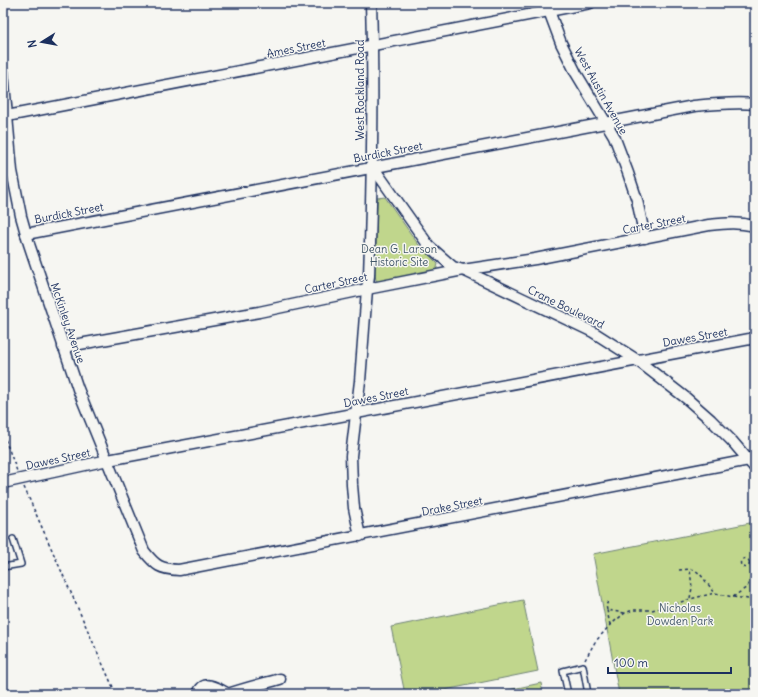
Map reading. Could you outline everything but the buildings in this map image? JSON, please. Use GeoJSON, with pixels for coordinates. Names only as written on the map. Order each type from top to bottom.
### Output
{"type":"FeatureCollection","features":[{"type":"Feature","properties":{"kind":"street","name":"West Rockland Road"},"geometry":{"type":"LineString","coordinates":[[360,536],[354,508],[351,456],[360,381],[369,276],[373,167],[371,3]]}},
{"type":"Feature","properties":{"kind":"street","name":"Ames Street"},"geometry":{"type":"LineString","coordinates":[[7,116],[372,46],[548,7],[590,3]]}},
{"type":"Feature","properties":{"kind":"street","name":"West Austin Avenue"},"geometry":{"type":"LineString","coordinates":[[548,7],[561,43],[576,73],[614,136],[637,200],[645,238]]}},
{"type":"Feature","properties":{"kind":"street","name":"McKinley Avenue"},"geometry":{"type":"LineString","coordinates":[[3,72],[12,171],[26,234],[78,389],[144,551],[152,562],[159,566]]}},
{"type":"Feature","properties":{"kind":"street","name":"Burdick Street"},"geometry":{"type":"LineString","coordinates":[[26,234],[694,106],[740,103],[755,104]]}},
{"type":"Feature","properties":{"kind":"street","name":"Crane Boulevard"},"geometry":{"type":"LineString","coordinates":[[373,167],[429,246],[453,267],[463,270],[593,332],[637,360],[701,411],[732,441],[752,464]]}},
{"type":"Feature","properties":{"kind":"street","name":"Carter Street"},"geometry":{"type":"LineString","coordinates":[[63,347],[259,312],[367,288],[463,270],[535,259],[709,225],[744,223],[755,226]]}},
{"type":"Feature","properties":{"kind":"street","name":"Dawes Street"},"geometry":{"type":"LineString","coordinates":[[3,483],[108,460],[755,338]]}},
{"type":"Feature","properties":{"kind":"street","name":"Drake Street"},"geometry":{"type":"LineString","coordinates":[[159,566],[179,570],[752,464]]}},
{"type":"Feature","properties":{"kind":"street"},"geometry":{"type":"LineString","coordinates":[[198,694],[202,687],[209,685],[228,694],[280,679]]}},
{"type":"Feature","properties":{"kind":"lane"},"geometry":{"type":"LineString","coordinates":[[3,568],[21,564],[13,539]]}},
{"type":"Feature","properties":{"kind":"lane"},"geometry":{"type":"LineString","coordinates":[[568,694],[563,670],[583,666],[588,694]]}},
{"type":"Feature","properties":{"kind":"path"},"geometry":{"type":"LineString","coordinates":[[3,434],[21,479],[116,694]]}},
{"type":"Feature","properties":{"kind":"path"},"geometry":{"type":"LineString","coordinates":[[733,597],[747,587],[755,570],[750,566],[749,560],[742,560],[741,563],[743,567],[746,568],[750,566]]}},
{"type":"Feature","properties":{"kind":"path"},"geometry":{"type":"LineString","coordinates":[[690,569],[692,588],[690,599]]}},
{"type":"Feature","properties":{"kind":"path"},"geometry":{"type":"LineString","coordinates":[[679,570],[695,570],[715,593]]}},
{"type":"Feature","properties":{"kind":"path"},"geometry":{"type":"LineString","coordinates":[[583,666],[582,663],[595,642],[610,625],[625,613],[633,610],[652,610],[715,593],[748,599],[755,596]]}},
{"type":"Feature","properties":{"kind":"path"},"geometry":{"type":"LineString","coordinates":[[608,602],[606,605],[610,625]]}},
{"type":"Feature","properties":{"kind":"path"},"geometry":{"type":"LineString","coordinates":[[607,610],[625,613]]}},
{"type":"Feature","properties":{"kind":"green space","name":"Dean G. Larson Historic Site"},"geometry":{"type":"Polygon","coordinates":[[[385,197],[418,244],[438,264],[436,271],[377,283],[375,276],[377,198],[385,197]]]}},
{"type":"Feature","properties":{"kind":"green space","name":"Nicholas Dowden Park"},"geometry":{"type":"Polygon","coordinates":[[[755,522],[755,694],[619,694],[593,554],[755,522]]]}},
{"type":"Feature","properties":{"kind":"green space"},"geometry":{"type":"Polygon","coordinates":[[[523,600],[538,671],[425,694],[405,694],[391,627],[523,600]]]}},
{"type":"Feature","properties":{"kind":"green space"},"geometry":{"type":"Polygon","coordinates":[[[541,683],[543,694],[489,694],[541,683]]]}}]}
